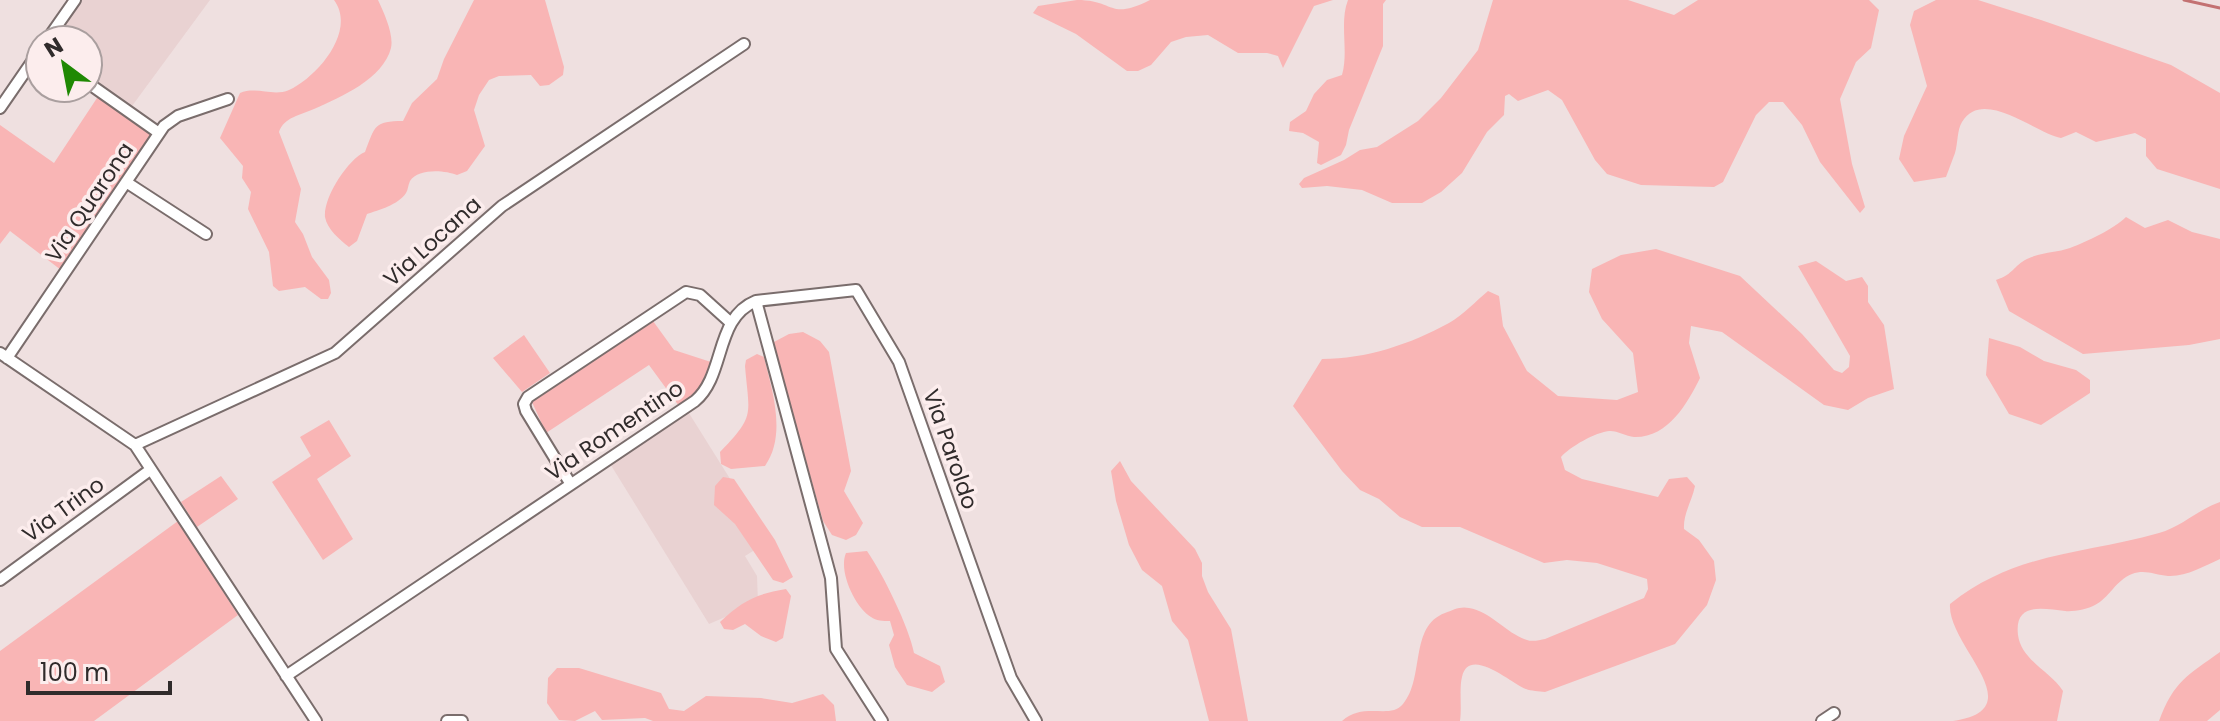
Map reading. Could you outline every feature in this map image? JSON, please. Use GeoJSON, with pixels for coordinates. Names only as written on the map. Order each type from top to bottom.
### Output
{"type":"FeatureCollection","features":[{"type":"Feature","properties":{"kind":"street"},"geometry":{"type":"LineString","coordinates":[[58,24],[75,0]]}},
{"type":"Feature","properties":{"kind":"street","name":"Via Locana"},"geometry":{"type":"LineString","coordinates":[[135,445],[335,353],[509,201],[744,44]]}},
{"type":"Feature","properties":{"kind":"street"},"geometry":{"type":"LineString","coordinates":[[0,108],[24,73]]}},
{"type":"Feature","properties":{"kind":"street"},"geometry":{"type":"LineString","coordinates":[[104,94],[159,133]]}},
{"type":"Feature","properties":{"kind":"street","name":"Via Quarona"},"geometry":{"type":"LineString","coordinates":[[4,356],[167,123],[178,116],[228,99]]}},
{"type":"Feature","properties":{"kind":"street"},"geometry":{"type":"LineString","coordinates":[[126,182],[206,234]]}},
{"type":"Feature","properties":{"kind":"street","name":"Via Paroldo"},"geometry":{"type":"LineString","coordinates":[[756,301],[856,290],[899,362],[1006,666],[1036,721]]}},
{"type":"Feature","properties":{"kind":"street"},"geometry":{"type":"LineString","coordinates":[[570,483],[526,411],[525,401],[528,397],[686,292],[698,294],[731,323]]}},
{"type":"Feature","properties":{"kind":"street"},"geometry":{"type":"LineString","coordinates":[[756,301],[831,578],[836,649],[882,721]]}},
{"type":"Feature","properties":{"kind":"street","name":"Via Romentino"},"geometry":{"type":"LineString","coordinates":[[286,676],[699,398],[709,383],[731,323],[740,310],[756,301]]}},
{"type":"Feature","properties":{"kind":"street"},"geometry":{"type":"LineString","coordinates":[[4,356],[135,445],[316,721]]}},
{"type":"Feature","properties":{"kind":"street","name":"Via Trino"},"geometry":{"type":"LineString","coordinates":[[0,580],[150,470]]}},
{"type":"Feature","properties":{"kind":"street"},"geometry":{"type":"LineString","coordinates":[[1822,721],[1834,713]]}},
{"type":"Feature","properties":{"kind":"street"},"geometry":{"type":"LineString","coordinates":[[447,721],[462,721]]}},
{"type":"Feature","properties":{"kind":"shaded area"},"geometry":{"type":"Polygon","coordinates":[[[82,0],[210,0],[132,106],[104,86],[104,24],[66,24],[82,0]]]}},
{"type":"Feature","properties":{"kind":"shaded area"},"geometry":{"type":"Polygon","coordinates":[[[334,0],[378,0],[392,42],[387,59],[360,86],[289,120],[279,132],[301,189],[295,222],[312,257],[329,280],[331,293],[328,299],[321,299],[305,287],[279,291],[273,286],[269,252],[248,209],[251,192],[242,178],[243,166],[220,138],[240,93],[289,90],[322,64],[331,52],[341,25],[340,12],[334,0]]]}},
{"type":"Feature","properties":{"kind":"shaded area"},"geometry":{"type":"Polygon","coordinates":[[[474,0],[545,0],[564,67],[563,75],[549,85],[540,86],[531,75],[499,76],[489,80],[474,110],[485,146],[467,171],[457,175],[432,171],[414,177],[398,201],[367,214],[357,241],[349,247],[334,234],[326,221],[325,209],[332,190],[351,162],[365,152],[377,127],[386,122],[403,121],[412,103],[437,79],[474,0]]]}},
{"type":"Feature","properties":{"kind":"shaded area"},"geometry":{"type":"Polygon","coordinates":[[[1077,0],[1126,9],[1150,0],[1333,0],[1314,6],[1283,68],[1278,56],[1238,53],[1208,35],[1171,42],[1151,65],[1138,71],[1127,71],[1076,34],[1033,13],[1038,6],[1077,0]]]}},
{"type":"Feature","properties":{"kind":"shaded area"},"geometry":{"type":"Polygon","coordinates":[[[1348,0],[1386,0],[1383,4],[1383,46],[1341,155],[1321,165],[1317,163],[1319,142],[1303,133],[1289,131],[1290,122],[1306,111],[1314,94],[1327,80],[1342,75],[1344,18],[1348,0]]]}},
{"type":"Feature","properties":{"kind":"shaded area"},"geometry":{"type":"Polygon","coordinates":[[[1493,0],[1628,0],[1674,15],[1698,0],[1869,0],[1879,10],[1871,48],[1856,62],[1840,99],[1852,164],[1865,207],[1860,213],[1820,162],[1802,125],[1783,102],[1769,102],[1756,115],[1723,182],[1714,187],[1641,185],[1607,174],[1595,160],[1562,100],[1548,90],[1518,101],[1509,94],[1505,96],[1504,115],[1487,132],[1462,173],[1441,192],[1422,203],[1392,203],[1362,190],[1327,186],[1302,188],[1299,184],[1304,178],[1360,150],[1377,147],[1418,121],[1441,98],[1478,50],[1493,0]]]}},
{"type":"Feature","properties":{"kind":"shaded area"},"geometry":{"type":"Polygon","coordinates":[[[1936,0],[1978,0],[2041,20],[2171,65],[2220,93],[2220,189],[2157,169],[2146,156],[2146,139],[2135,133],[2096,142],[2076,132],[2061,138],[2010,115],[1983,109],[1971,112],[1962,122],[1946,177],[1914,182],[1899,159],[1904,136],[1927,86],[1910,25],[1914,11],[1936,0]]]}},
{"type":"Feature","properties":{"kind":"shaded area"},"geometry":{"type":"Polygon","coordinates":[[[104,98],[149,129],[151,139],[61,270],[10,231],[0,244],[0,125],[54,163],[93,104],[104,104],[104,98]]]}},
{"type":"Feature","properties":{"kind":"shaded area"},"geometry":{"type":"Polygon","coordinates":[[[2126,217],[2145,228],[2168,220],[2192,232],[2220,239],[2220,339],[2189,345],[2083,354],[2009,311],[1996,280],[2027,259],[2077,245],[2126,217]]]}},
{"type":"Feature","properties":{"kind":"shaded area"},"geometry":{"type":"Polygon","coordinates":[[[1656,249],[1740,276],[1802,334],[1834,370],[1842,373],[1849,367],[1850,356],[1798,266],[1816,261],[1846,281],[1862,277],[1868,286],[1868,302],[1884,325],[1894,389],[1868,398],[1848,410],[1824,405],[1722,332],[1691,326],[1689,343],[1700,378],[1675,418],[1657,432],[1646,436],[1634,437],[1610,431],[1597,434],[1561,457],[1565,470],[1582,479],[1658,497],[1669,479],[1687,477],[1695,486],[1684,529],[1699,540],[1714,561],[1716,580],[1707,605],[1675,644],[1545,692],[1526,689],[1491,669],[1473,665],[1466,668],[1462,677],[1460,721],[1342,721],[1359,712],[1391,711],[1403,704],[1414,681],[1426,629],[1445,613],[1463,608],[1477,610],[1520,637],[1536,641],[1644,598],[1648,589],[1647,579],[1597,563],[1567,560],[1544,563],[1460,527],[1422,527],[1400,517],[1379,499],[1360,490],[1293,406],[1322,359],[1388,349],[1434,331],[1454,320],[1488,291],[1499,296],[1503,326],[1527,371],[1558,396],[1617,400],[1638,392],[1633,353],[1602,319],[1589,292],[1592,269],[1621,255],[1656,249]]]}},
{"type":"Feature","properties":{"kind":"shaded area"},"geometry":{"type":"Polygon","coordinates":[[[653,321],[674,350],[711,362],[699,389],[679,406],[649,365],[546,433],[532,402],[653,321]]]}},
{"type":"Feature","properties":{"kind":"shaded area"},"geometry":{"type":"Polygon","coordinates":[[[803,332],[820,341],[829,352],[851,471],[844,491],[863,523],[856,535],[846,540],[832,535],[823,521],[774,348],[774,342],[789,334],[803,332]]]}},
{"type":"Feature","properties":{"kind":"shaded area"},"geometry":{"type":"Polygon","coordinates":[[[524,335],[550,373],[522,392],[493,358],[524,335]]]}},
{"type":"Feature","properties":{"kind":"shaded area"},"geometry":{"type":"Polygon","coordinates":[[[1989,338],[2020,347],[2044,361],[2076,370],[2090,380],[2090,393],[2041,425],[2009,414],[1986,375],[1989,338]]]}},
{"type":"Feature","properties":{"kind":"shaded area"},"geometry":{"type":"Polygon","coordinates":[[[757,354],[764,357],[774,398],[775,441],[765,466],[731,469],[721,464],[720,452],[740,430],[748,414],[745,366],[746,360],[757,354]]]}},
{"type":"Feature","properties":{"kind":"shaded area"},"geometry":{"type":"Polygon","coordinates":[[[687,410],[769,541],[745,556],[757,576],[758,603],[709,624],[609,462],[687,410]]]}},
{"type":"Feature","properties":{"kind":"shaded area"},"geometry":{"type":"Polygon","coordinates":[[[329,420],[351,456],[317,479],[353,539],[323,560],[272,482],[311,456],[300,437],[329,420]]]}},
{"type":"Feature","properties":{"kind":"shaded area"},"geometry":{"type":"Polygon","coordinates":[[[1120,461],[1131,481],[1195,549],[1202,563],[1202,576],[1208,592],[1231,629],[1248,721],[1209,721],[1188,640],[1172,621],[1162,586],[1142,570],[1129,545],[1111,471],[1120,461]]]}},
{"type":"Feature","properties":{"kind":"shaded area"},"geometry":{"type":"Polygon","coordinates":[[[221,476],[238,499],[197,527],[181,502],[221,476]]]}},
{"type":"Feature","properties":{"kind":"shaded area"},"geometry":{"type":"Polygon","coordinates":[[[723,477],[734,479],[775,540],[793,577],[783,583],[773,580],[735,524],[714,505],[715,486],[723,477]]]}},
{"type":"Feature","properties":{"kind":"shaded area"},"geometry":{"type":"Polygon","coordinates":[[[2220,502],[2220,559],[2181,575],[2132,574],[2121,580],[2100,602],[2085,609],[2032,610],[2021,617],[2018,624],[2020,644],[2030,659],[2063,691],[2057,721],[1953,721],[1976,714],[1987,704],[1987,690],[1953,621],[1950,604],[1975,587],[2025,564],[2159,533],[2220,502]]]}},
{"type":"Feature","properties":{"kind":"shaded area"},"geometry":{"type":"Polygon","coordinates":[[[178,521],[238,615],[94,721],[0,721],[0,651],[178,521]]]}},
{"type":"Feature","properties":{"kind":"shaded area"},"geometry":{"type":"Polygon","coordinates":[[[867,551],[895,601],[914,653],[940,666],[945,682],[932,692],[907,685],[895,667],[889,645],[894,635],[890,621],[875,619],[865,612],[850,588],[844,569],[846,553],[867,551]]]}},
{"type":"Feature","properties":{"kind":"shaded area"},"geometry":{"type":"Polygon","coordinates":[[[786,589],[791,596],[783,638],[776,642],[745,624],[733,630],[724,629],[720,622],[750,600],[786,589]]]}},
{"type":"Feature","properties":{"kind":"shaded area"},"geometry":{"type":"Polygon","coordinates":[[[2220,652],[2220,710],[2207,721],[2159,721],[2176,688],[2220,652]]]}},
{"type":"Feature","properties":{"kind":"shaded area"},"geometry":{"type":"Polygon","coordinates":[[[557,668],[579,668],[661,693],[669,709],[684,711],[706,696],[761,698],[792,703],[823,694],[834,705],[836,721],[602,720],[595,711],[575,721],[559,720],[547,703],[548,678],[557,668]]]}},
{"type":"Feature","properties":{"kind":"waterway"},"geometry":{"type":"LineString","coordinates":[[2184,0],[2220,8]]}}]}
